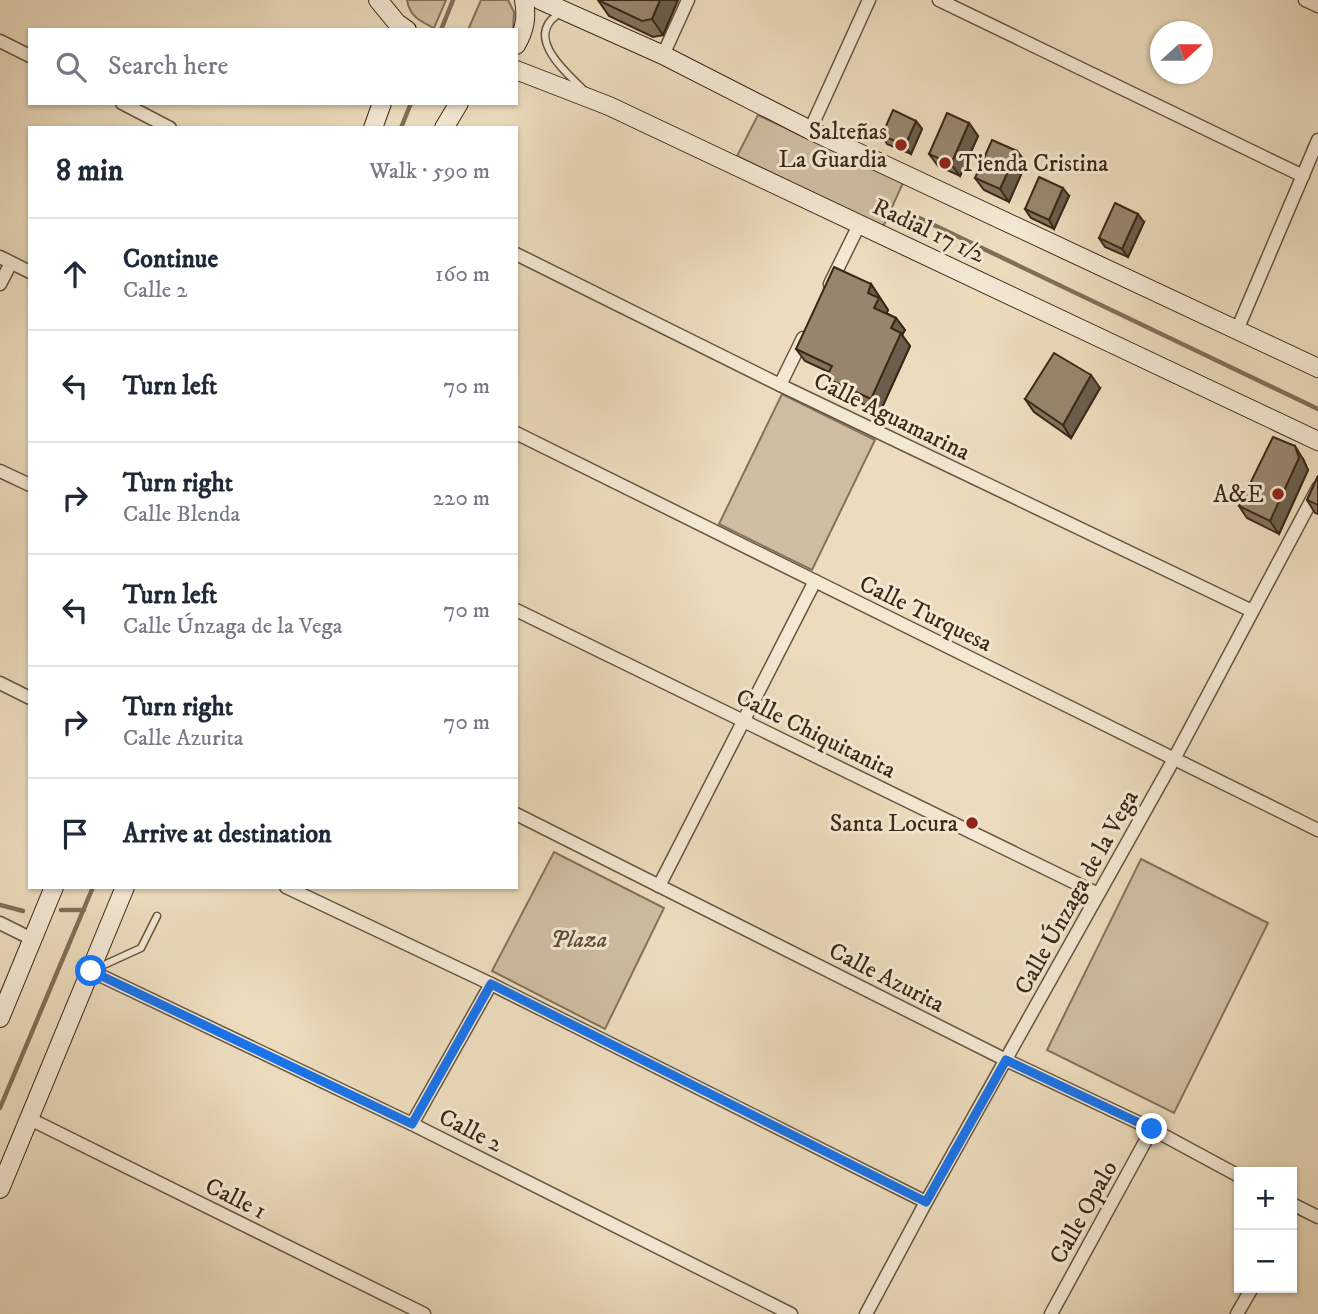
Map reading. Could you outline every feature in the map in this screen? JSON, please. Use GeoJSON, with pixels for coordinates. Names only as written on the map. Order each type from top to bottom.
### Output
{"type":"FeatureCollection","features":[{"type":"Feature","properties":{"kind":"main road"},"geometry":{"type":"LineString","coordinates":[[378,0],[401,27]]}},
{"type":"Feature","properties":{"kind":"main road"},"geometry":{"type":"LineString","coordinates":[[394,0],[401,27]]}},
{"type":"Feature","properties":{"kind":"main road"},"geometry":{"type":"LineString","coordinates":[[518,41],[527,12],[524,0]]}},
{"type":"Feature","properties":{"kind":"main road","name":"Radial 17 1/2"},"geometry":{"type":"LineString","coordinates":[[540,0],[663,55],[810,130],[1318,368]]}},
{"type":"Feature","properties":{"kind":"main road","name":"Radial 17 1/2"},"geometry":{"type":"LineString","coordinates":[[518,71],[594,100],[1318,441]]}},
{"type":"Feature","properties":{"kind":"main road"},"geometry":{"type":"LineString","coordinates":[[374,126],[381,105]]}},
{"type":"Feature","properties":{"kind":"main road"},"geometry":{"type":"LineString","coordinates":[[445,126],[458,105]]}},
{"type":"Feature","properties":{"kind":"main road"},"geometry":{"type":"LineString","coordinates":[[0,1018],[53,889]]}},
{"type":"Feature","properties":{"kind":"main road"},"geometry":{"type":"LineString","coordinates":[[0,1189],[124,889]]}},
{"type":"Feature","properties":{"kind":"street"},"geometry":{"type":"LineString","coordinates":[[663,55],[688,0]]}},
{"type":"Feature","properties":{"kind":"street"},"geometry":{"type":"LineString","coordinates":[[810,130],[869,0]]}},
{"type":"Feature","properties":{"kind":"street"},"geometry":{"type":"LineString","coordinates":[[939,0],[1303,176]]}},
{"type":"Feature","properties":{"kind":"street"},"geometry":{"type":"LineString","coordinates":[[1305,0],[1318,6]]}},
{"type":"Feature","properties":{"kind":"street"},"geometry":{"type":"LineString","coordinates":[[0,41],[28,55]]}},
{"type":"Feature","properties":{"kind":"street"},"geometry":{"type":"LineString","coordinates":[[126,105],[166,126]]}},
{"type":"Feature","properties":{"kind":"street"},"geometry":{"type":"LineString","coordinates":[[1237,330],[1318,140]]}},
{"type":"Feature","properties":{"kind":"street"},"geometry":{"type":"LineString","coordinates":[[823,299],[859,225]]}},
{"type":"Feature","properties":{"kind":"street","name":"Calle Aguamarina"},"geometry":{"type":"LineString","coordinates":[[518,255],[780,385],[1252,611]]}},
{"type":"Feature","properties":{"kind":"street"},"geometry":{"type":"LineString","coordinates":[[0,284],[6,260],[28,271]]}},
{"type":"Feature","properties":{"kind":"street"},"geometry":{"type":"LineString","coordinates":[[780,385],[811,323]]}},
{"type":"Feature","properties":{"kind":"street","name":"Calle Turquesa"},"geometry":{"type":"LineString","coordinates":[[518,434],[1318,830]]}},
{"type":"Feature","properties":{"kind":"street"},"geometry":{"type":"LineString","coordinates":[[0,471],[28,484]]}},
{"type":"Feature","properties":{"kind":"street","name":"Calle Únzaga de la Vega"},"geometry":{"type":"LineString","coordinates":[[866,1314],[1174,759],[1318,488]]}},
{"type":"Feature","properties":{"kind":"street"},"geometry":{"type":"LineString","coordinates":[[659,886],[815,581]]}},
{"type":"Feature","properties":{"kind":"street","name":"Calle Chiquitanita"},"geometry":{"type":"LineString","coordinates":[[518,611],[1098,894]]}},
{"type":"Feature","properties":{"kind":"street"},"geometry":{"type":"LineString","coordinates":[[0,683],[28,697]]}},
{"type":"Feature","properties":{"kind":"street","name":"Calle Azurita"},"geometry":{"type":"LineString","coordinates":[[518,815],[1006,1060],[1152,1129],[1234,1173]]}},
{"type":"Feature","properties":{"kind":"street"},"geometry":{"type":"LineString","coordinates":[[290,889],[491,984],[926,1202]]}},
{"type":"Feature","properties":{"kind":"street"},"geometry":{"type":"LineString","coordinates":[[0,923],[32,939]]}},
{"type":"Feature","properties":{"kind":"street","name":"Calle 2"},"geometry":{"type":"LineString","coordinates":[[91,971],[412,1124],[791,1314]]}},
{"type":"Feature","properties":{"kind":"street"},"geometry":{"type":"LineString","coordinates":[[412,1124],[491,984]]}},
{"type":"Feature","properties":{"kind":"street","name":"Calle 1"},"geometry":{"type":"LineString","coordinates":[[30,1119],[424,1314]]}},
{"type":"Feature","properties":{"kind":"street","name":"Calle Opalo"},"geometry":{"type":"LineString","coordinates":[[1051,1314],[1152,1129]]}},
{"type":"Feature","properties":{"kind":"street"},"geometry":{"type":"LineString","coordinates":[[1297,1209],[1318,1217]]}},
{"type":"Feature","properties":{"kind":"street"},"geometry":{"type":"LineString","coordinates":[[1237,1314],[1249,1293]]}},
{"type":"Feature","properties":{"kind":"lane"},"geometry":{"type":"LineString","coordinates":[[563,11],[550,18],[544,30],[546,43],[566,73],[594,100]]}},
{"type":"Feature","properties":{"kind":"lane"},"geometry":{"type":"LineString","coordinates":[[91,971],[141,948],[156,916]]}},
{"type":"Feature","properties":{"kind":"green space"},"geometry":{"type":"Polygon","coordinates":[[[407,0],[446,0],[434,28],[413,14],[407,0]]]}},
{"type":"Feature","properties":{"kind":"green space"},"geometry":{"type":"Polygon","coordinates":[[[481,0],[508,0],[514,12],[513,28],[469,28],[481,0]]]}},
{"type":"Feature","properties":{"kind":"green space"},"geometry":{"type":"Polygon","coordinates":[[[758,115],[903,183],[883,227],[737,156],[758,115]]]}},
{"type":"Feature","properties":{"kind":"green space"},"geometry":{"type":"Polygon","coordinates":[[[782,394],[875,440],[812,570],[719,524],[782,394]]]}},
{"type":"Feature","properties":{"kind":"green space","name":"Plaza"},"geometry":{"type":"Polygon","coordinates":[[[554,852],[664,908],[605,1029],[492,971],[554,852]]]}},
{"type":"Feature","properties":{"kind":"green space"},"geometry":{"type":"Polygon","coordinates":[[[1141,859],[1268,923],[1174,1113],[1047,1050],[1141,859]]]}},
{"type":"Feature","properties":{"kind":"building"},"geometry":{"type":"Polygon","coordinates":[[[598,0],[660,0],[652,19],[642,21],[598,0]]]}},
{"type":"Feature","properties":{"kind":"building"},"geometry":{"type":"Polygon","coordinates":[[[893,110],[916,121],[905,146],[882,135],[893,110]]]}},
{"type":"Feature","properties":{"kind":"building"},"geometry":{"type":"Polygon","coordinates":[[[947,113],[969,123],[951,164],[929,154],[947,113]]]}},
{"type":"Feature","properties":{"kind":"building"},"geometry":{"type":"Polygon","coordinates":[[[992,140],[1017,151],[1000,189],[975,178],[992,140]]]}},
{"type":"Feature","properties":{"kind":"building"},"geometry":{"type":"Polygon","coordinates":[[[1039,177],[1063,188],[1049,220],[1025,209],[1039,177]]]}},
{"type":"Feature","properties":{"kind":"building"},"geometry":{"type":"Polygon","coordinates":[[[1115,203],[1138,214],[1122,249],[1099,238],[1115,203]]]}},
{"type":"Feature","properties":{"kind":"building"},"geometry":{"type":"Polygon","coordinates":[[[834,267],[871,284],[868,293],[879,298],[874,308],[896,318],[891,328],[901,333],[871,399],[826,378],[832,366],[796,349],[834,267]]]}},
{"type":"Feature","properties":{"kind":"building"},"geometry":{"type":"Polygon","coordinates":[[[1054,353],[1091,375],[1063,425],[1025,399],[1054,353]]]}},
{"type":"Feature","properties":{"kind":"building"},"geometry":{"type":"Polygon","coordinates":[[[1273,437],[1295,446],[1299,458],[1270,521],[1239,506],[1273,437]]]}},
{"type":"Feature","properties":{"kind":"building"},"geometry":{"type":"Polygon","coordinates":[[[1318,476],[1318,505],[1307,500],[1318,476]]]}},
{"type":"Feature","properties":{"kind":"waterway"},"geometry":{"type":"LineString","coordinates":[[442,28],[453,0]]}},
{"type":"Feature","properties":{"kind":"waterway"},"geometry":{"type":"LineString","coordinates":[[402,126],[410,105]]}},
{"type":"Feature","properties":{"kind":"waterway"},"geometry":{"type":"LineString","coordinates":[[915,216],[1318,409]]}},
{"type":"Feature","properties":{"kind":"waterway"},"geometry":{"type":"LineString","coordinates":[[0,1108],[92,889]]}},
{"type":"Feature","properties":{"kind":"waterway"},"geometry":{"type":"LineString","coordinates":[[0,905],[23,911]]}},
{"type":"Feature","properties":{"kind":"waterway"},"geometry":{"type":"LineString","coordinates":[[61,910],[84,910]]}},
{"type":"Feature","properties":{"kind":"place","name":"Salteñas La Guardia"},"geometry":{"type":"Point","coordinates":[901,145]}},
{"type":"Feature","properties":{"kind":"place","name":"Tienda Cristina"},"geometry":{"type":"Point","coordinates":[945,163]}},
{"type":"Feature","properties":{"kind":"place","name":"A&E"},"geometry":{"type":"Point","coordinates":[1278,494]}},
{"type":"Feature","properties":{"kind":"place","name":"Santa Locura"},"geometry":{"type":"Point","coordinates":[972,823]}},
{"type":"Feature","properties":{"kind":"route"},"geometry":{"type":"LineString","coordinates":[[91,971],[412,1124],[491,984],[926,1202],[1006,1060],[1152,1129]]}}]}
